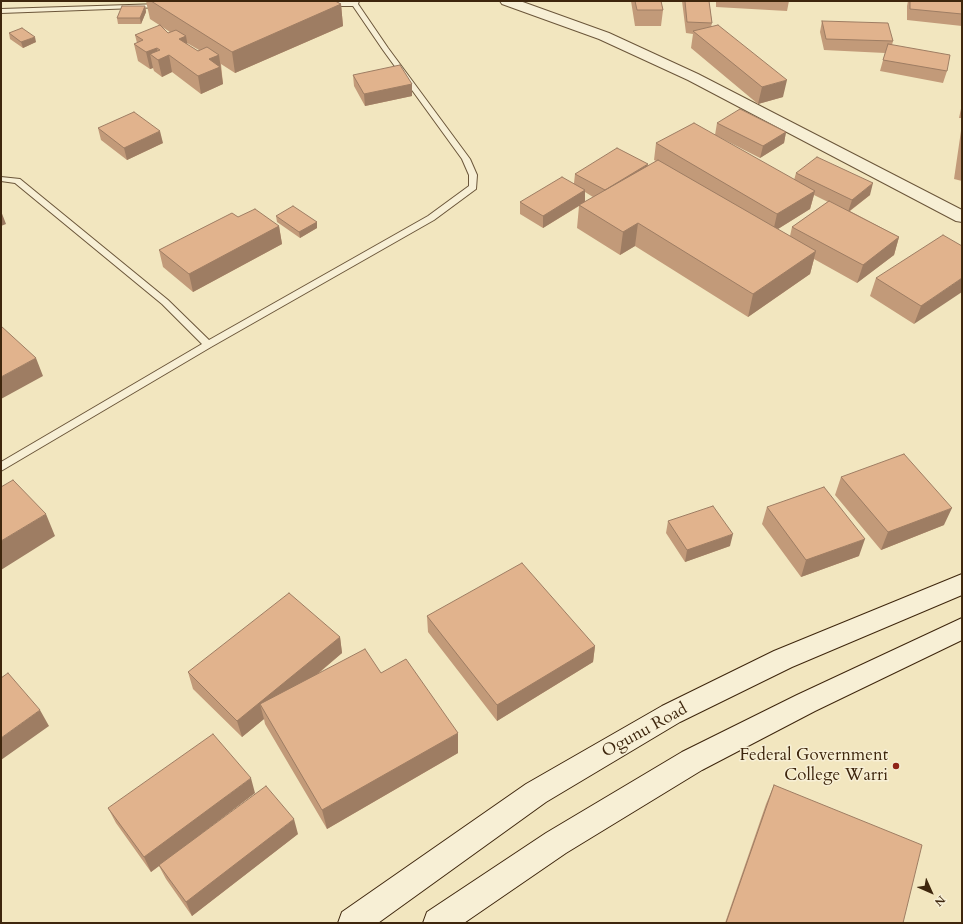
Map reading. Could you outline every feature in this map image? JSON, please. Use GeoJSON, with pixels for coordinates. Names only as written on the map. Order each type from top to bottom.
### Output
{"type":"FeatureCollection","features":[{"type":"Feature","properties":{"kind":"main road","name":"Ogunu Road"},"geometry":{"type":"LineString","coordinates":[[353,923],[536,793],[672,714],[783,660],[962,584]]}},
{"type":"Feature","properties":{"kind":"main road"},"geometry":{"type":"LineString","coordinates":[[438,923],[556,843],[692,761],[806,703],[962,628]]}},
{"type":"Feature","properties":{"kind":"street"},"geometry":{"type":"LineString","coordinates":[[506,1],[604,36],[694,77],[962,217]]}},
{"type":"Feature","properties":{"kind":"lane"},"geometry":{"type":"LineString","coordinates":[[1,467],[208,345],[431,218],[473,187],[473,175],[466,159],[416,93],[356,2],[317,4]]}},
{"type":"Feature","properties":{"kind":"lane"},"geometry":{"type":"LineString","coordinates":[[1,11],[170,6]]}},
{"type":"Feature","properties":{"kind":"lane"},"geometry":{"type":"LineString","coordinates":[[1,179],[18,182],[164,302],[208,345]]}},
{"type":"Feature","properties":{"kind":"building"},"geometry":{"type":"Polygon","coordinates":[[[151,1],[335,1],[341,4],[232,52],[151,1]]]}},
{"type":"Feature","properties":{"kind":"building"},"geometry":{"type":"Polygon","coordinates":[[[635,1],[661,1],[663,10],[637,10],[635,1]]]}},
{"type":"Feature","properties":{"kind":"building"},"geometry":{"type":"Polygon","coordinates":[[[685,1],[709,1],[712,23],[687,22],[685,1]]]}},
{"type":"Feature","properties":{"kind":"building"},"geometry":{"type":"Polygon","coordinates":[[[910,1],[962,1],[962,14],[910,9],[910,1]]]}},
{"type":"Feature","properties":{"kind":"building"},"geometry":{"type":"Polygon","coordinates":[[[122,6],[145,6],[140,18],[117,18],[122,6]]]}},
{"type":"Feature","properties":{"kind":"building"},"geometry":{"type":"Polygon","coordinates":[[[822,21],[888,23],[893,41],[826,39],[822,21]]]}},
{"type":"Feature","properties":{"kind":"building"},"geometry":{"type":"Polygon","coordinates":[[[160,25],[168,33],[176,30],[186,36],[179,39],[198,51],[207,47],[219,55],[209,59],[220,67],[198,76],[169,55],[158,60],[150,54],[160,50],[157,48],[146,52],[134,44],[143,40],[135,35],[160,25]]]}},
{"type":"Feature","properties":{"kind":"building"},"geometry":{"type":"Polygon","coordinates":[[[718,25],[787,80],[762,87],[693,31],[718,25]]]}},
{"type":"Feature","properties":{"kind":"building"},"geometry":{"type":"Polygon","coordinates":[[[22,28],[35,37],[21,42],[9,33],[22,28]]]}},
{"type":"Feature","properties":{"kind":"building"},"geometry":{"type":"Polygon","coordinates":[[[888,44],[950,55],[947,71],[883,60],[888,44]]]}},
{"type":"Feature","properties":{"kind":"building"},"geometry":{"type":"Polygon","coordinates":[[[400,65],[412,84],[364,94],[353,75],[400,65]]]}},
{"type":"Feature","properties":{"kind":"building"},"geometry":{"type":"Polygon","coordinates":[[[740,109],[786,132],[763,146],[717,123],[740,109]]]}},
{"type":"Feature","properties":{"kind":"building"},"geometry":{"type":"Polygon","coordinates":[[[134,112],[160,131],[124,148],[98,128],[134,112]]]}},
{"type":"Feature","properties":{"kind":"building"},"geometry":{"type":"Polygon","coordinates":[[[694,123],[815,191],[777,214],[656,143],[694,123]]]}},
{"type":"Feature","properties":{"kind":"building"},"geometry":{"type":"Polygon","coordinates":[[[617,148],[648,164],[605,190],[575,174],[617,148]]]}},
{"type":"Feature","properties":{"kind":"building"},"geometry":{"type":"Polygon","coordinates":[[[817,157],[873,183],[852,200],[796,173],[817,157]]]}},
{"type":"Feature","properties":{"kind":"building"},"geometry":{"type":"Polygon","coordinates":[[[658,160],[816,251],[753,294],[638,223],[623,232],[579,205],[658,160]]]}},
{"type":"Feature","properties":{"kind":"building"},"geometry":{"type":"Polygon","coordinates":[[[562,177],[585,190],[543,216],[520,202],[562,177]]]}},
{"type":"Feature","properties":{"kind":"building"},"geometry":{"type":"Polygon","coordinates":[[[829,201],[899,237],[863,265],[792,227],[829,201]]]}},
{"type":"Feature","properties":{"kind":"building"},"geometry":{"type":"Polygon","coordinates":[[[293,206],[317,222],[299,232],[276,216],[293,206]]]}},
{"type":"Feature","properties":{"kind":"building"},"geometry":{"type":"Polygon","coordinates":[[[255,209],[279,226],[189,274],[159,250],[232,213],[238,217],[255,209]]]}},
{"type":"Feature","properties":{"kind":"building"},"geometry":{"type":"Polygon","coordinates":[[[943,235],[962,246],[962,278],[921,306],[876,278],[943,235]]]}},
{"type":"Feature","properties":{"kind":"building"},"geometry":{"type":"Polygon","coordinates":[[[1,326],[36,358],[1,377],[1,326]]]}},
{"type":"Feature","properties":{"kind":"building"},"geometry":{"type":"Polygon","coordinates":[[[904,454],[952,508],[888,532],[841,477],[904,454]]]}},
{"type":"Feature","properties":{"kind":"building"},"geometry":{"type":"Polygon","coordinates":[[[13,480],[46,514],[1,541],[1,487],[13,480]]]}},
{"type":"Feature","properties":{"kind":"building"},"geometry":{"type":"Polygon","coordinates":[[[824,487],[865,539],[806,560],[767,507],[824,487]]]}},
{"type":"Feature","properties":{"kind":"building"},"geometry":{"type":"Polygon","coordinates":[[[713,506],[733,534],[687,550],[668,521],[713,506]]]}},
{"type":"Feature","properties":{"kind":"building"},"geometry":{"type":"Polygon","coordinates":[[[522,563],[595,646],[497,705],[427,616],[522,563]]]}},
{"type":"Feature","properties":{"kind":"building"},"geometry":{"type":"Polygon","coordinates":[[[289,593],[340,637],[237,721],[188,672],[289,593]]]}},
{"type":"Feature","properties":{"kind":"building"},"geometry":{"type":"Polygon","coordinates":[[[365,649],[381,673],[406,659],[458,733],[322,810],[260,704],[365,649]]]}},
{"type":"Feature","properties":{"kind":"building"},"geometry":{"type":"Polygon","coordinates":[[[8,673],[40,710],[1,738],[1,678],[8,673]]]}},
{"type":"Feature","properties":{"kind":"building"},"geometry":{"type":"Polygon","coordinates":[[[213,734],[251,778],[144,857],[108,808],[213,734]]]}},
{"type":"Feature","properties":{"kind":"building"},"geometry":{"type":"Polygon","coordinates":[[[774,785],[922,845],[903,923],[726,923],[774,785]]]}},
{"type":"Feature","properties":{"kind":"building"},"geometry":{"type":"Polygon","coordinates":[[[266,786],[294,819],[186,902],[159,865],[266,786]]]}},
{"type":"Feature","properties":{"kind":"place","name":"Federal Government College Warri"},"geometry":{"type":"Point","coordinates":[896,766]}}]}
